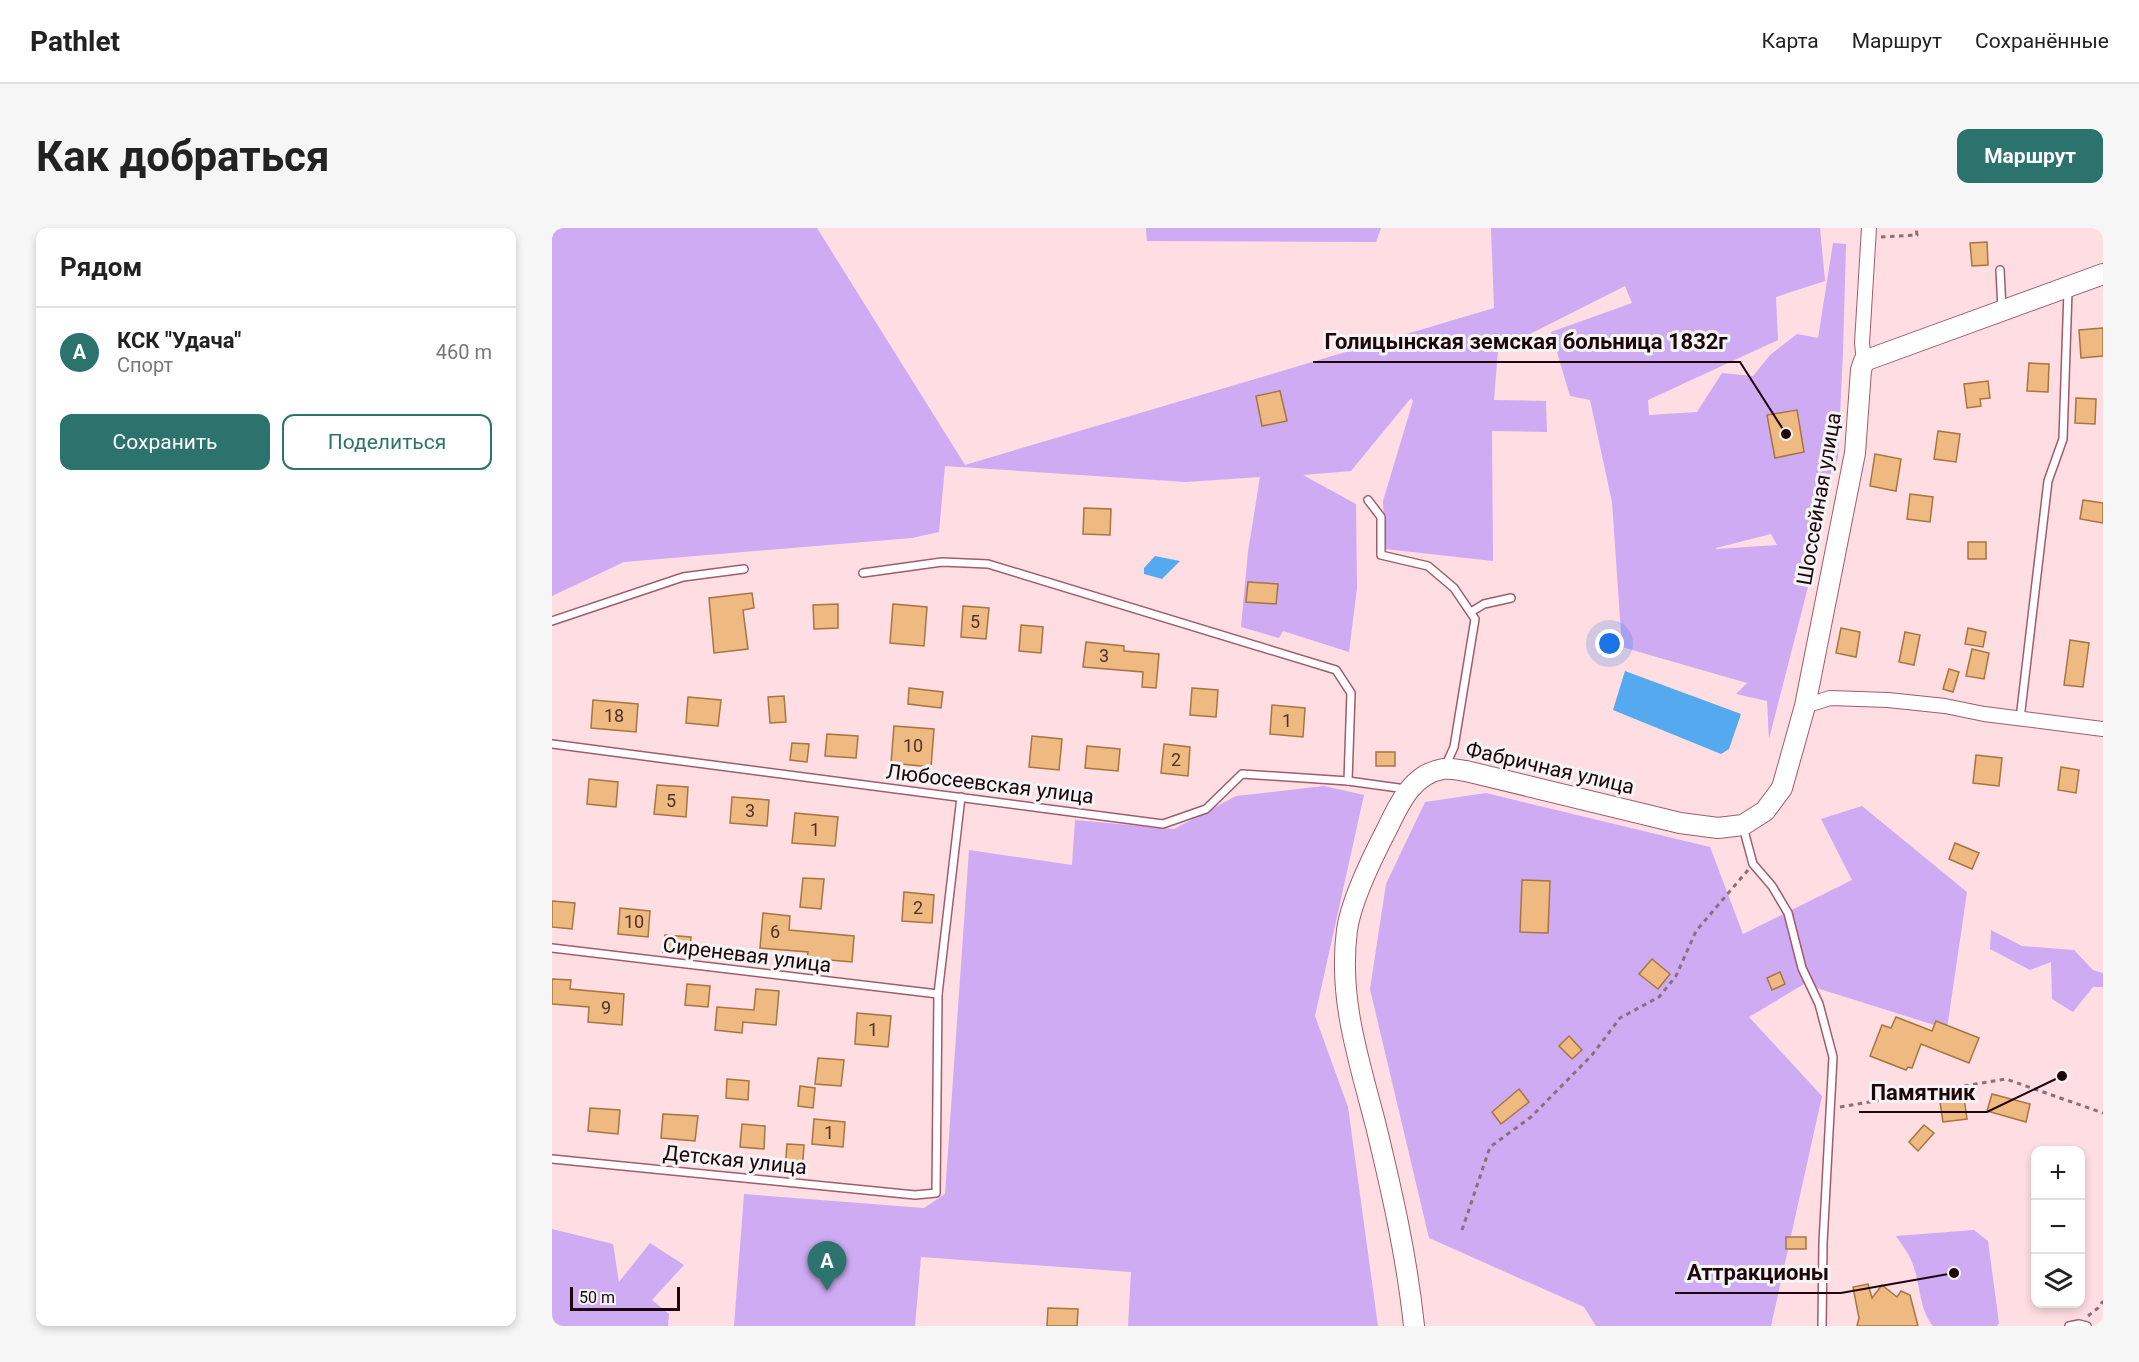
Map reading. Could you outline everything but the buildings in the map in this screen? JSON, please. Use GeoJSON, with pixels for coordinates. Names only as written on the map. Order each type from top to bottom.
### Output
{"type":"FeatureCollection","features":[{"type":"Feature","properties":{"kind":"street","name":"Шоссейная улица"},"geometry":{"type":"LineString","coordinates":[[1805,706],[1855,453],[1861,370],[1864,361],[1862,343],[1872,233]]}},
{"type":"Feature","properties":{"kind":"street"},"geometry":{"type":"LineString","coordinates":[[1864,361],[2103,274]]}},
{"type":"Feature","properties":{"kind":"street"},"geometry":{"type":"LineString","coordinates":[[1743,825],[1765,811],[1782,788],[1805,706],[1830,698],[1888,700],[1945,706],[1984,714],[2103,729]]}},
{"type":"Feature","properties":{"kind":"street","name":"Фабричная улица"},"geometry":{"type":"LineString","coordinates":[[1408,789],[1427,776],[1444,769],[1466,771],[1680,823],[1718,828],[1743,825]]}},
{"type":"Feature","properties":{"kind":"street"},"geometry":{"type":"LineString","coordinates":[[1408,789],[1376,851],[1360,889],[1347,928],[1344,967],[1347,1009],[1394,1201],[1409,1278],[1414,1326]]}},
{"type":"Feature","properties":{"kind":"lane"},"geometry":{"type":"LineString","coordinates":[[2000,270],[2002,310]]}},
{"type":"Feature","properties":{"kind":"lane"},"geometry":{"type":"LineString","coordinates":[[2020,719],[2048,481],[2063,439],[2068,285]]}},
{"type":"Feature","properties":{"kind":"lane"},"geometry":{"type":"LineString","coordinates":[[1368,500],[1381,517],[1381,555],[1428,566],[1455,588],[1475,619],[1454,747],[1444,769]]}},
{"type":"Feature","properties":{"kind":"lane"},"geometry":{"type":"LineString","coordinates":[[863,573],[942,562],[988,564],[1336,670],[1352,693],[1348,781]]}},
{"type":"Feature","properties":{"kind":"lane"},"geometry":{"type":"LineString","coordinates":[[552,621],[683,577],[744,569]]}},
{"type":"Feature","properties":{"kind":"lane"},"geometry":{"type":"LineString","coordinates":[[1471,612],[1484,604],[1511,598]]}},
{"type":"Feature","properties":{"kind":"lane","name":"Любосеевская улица"},"geometry":{"type":"LineString","coordinates":[[552,744],[1162,824],[1206,808],[1242,774],[1348,781],[1408,789]]}},
{"type":"Feature","properties":{"kind":"lane"},"geometry":{"type":"LineString","coordinates":[[939,994],[961,797]]}},
{"type":"Feature","properties":{"kind":"lane"},"geometry":{"type":"LineString","coordinates":[[1743,825],[1753,864],[1772,886],[1788,913],[1802,968],[1819,1004],[1833,1057],[1822,1276],[1822,1326]]}},
{"type":"Feature","properties":{"kind":"lane","name":"Сиреневая улица"},"geometry":{"type":"LineString","coordinates":[[552,948],[939,994]]}},
{"type":"Feature","properties":{"kind":"lane","name":"Детская улица"},"geometry":{"type":"LineString","coordinates":[[552,1159],[915,1195],[936,1193],[939,994]]}},
{"type":"Feature","properties":{"kind":"lane"},"geometry":{"type":"LineString","coordinates":[[2069,1326],[2079,1324],[2087,1326]]}},
{"type":"Feature","properties":{"kind":"path"},"geometry":{"type":"LineString","coordinates":[[1872,233],[1917,235],[1916,228]]}},
{"type":"Feature","properties":{"kind":"path"},"geometry":{"type":"LineString","coordinates":[[1462,1230],[1490,1147],[1531,1117],[1592,1055],[1620,1018],[1659,997],[1676,976],[1696,931],[1753,864]]}},
{"type":"Feature","properties":{"kind":"path"},"geometry":{"type":"LineString","coordinates":[[1829,1108],[2006,1079],[2103,1113]]}},
{"type":"Feature","properties":{"kind":"path"},"geometry":{"type":"LineString","coordinates":[[2079,1324],[2098,1308],[2103,1300]]}},
{"type":"Feature","properties":{"kind":"shaded area"},"geometry":{"type":"Polygon","coordinates":[[[552,228],[817,228],[965,465],[1494,308],[1491,228],[1820,228],[1825,281],[1776,297],[1778,340],[1648,400],[1649,415],[1697,412],[1722,373],[1753,376],[1770,355],[1797,334],[1818,338],[1833,243],[1846,244],[1838,458],[1822,493],[1819,544],[1769,739],[1767,701],[1736,694],[1747,683],[1622,647],[1612,502],[1590,400],[1570,396],[1551,332],[1632,303],[1625,286],[1498,350],[1494,400],[1546,401],[1547,432],[1492,431],[1493,561],[1385,549],[1383,501],[1413,401],[1411,398],[1351,471],[1303,475],[1356,504],[1357,588],[1349,652],[1283,631],[1279,638],[1241,627],[1248,552],[1260,477],[1186,482],[945,466],[939,532],[912,538],[624,562],[552,596],[552,228]],[[1771,534],[1716,549],[1777,545],[1771,534]]]}},
{"type":"Feature","properties":{"kind":"shaded area"},"geometry":{"type":"Polygon","coordinates":[[[1146,228],[1381,228],[1376,242],[1147,241],[1146,228]]]}},
{"type":"Feature","properties":{"kind":"shaded area"},"geometry":{"type":"Polygon","coordinates":[[[1324,786],[1364,795],[1315,1016],[1348,1107],[1378,1326],[1128,1326],[1131,1272],[921,1257],[915,1326],[734,1326],[744,1194],[924,1208],[945,1194],[969,850],[1072,865],[1075,820],[1174,829],[1236,796],[1324,786]]]}},
{"type":"Feature","properties":{"kind":"shaded area"},"geometry":{"type":"Polygon","coordinates":[[[1486,793],[1710,847],[1743,934],[1852,880],[1821,819],[1862,806],[1967,892],[1947,1029],[1804,984],[1749,1017],[1822,1096],[1771,1326],[1596,1326],[1584,1307],[1429,1238],[1370,989],[1386,884],[1425,802],[1486,793]]]}},
{"type":"Feature","properties":{"kind":"shaded area"},"geometry":{"type":"Polygon","coordinates":[[[1991,930],[2022,946],[2074,950],[2093,970],[2103,973],[2103,987],[2093,987],[2073,1012],[2052,999],[2051,962],[2030,970],[1990,949],[1991,930]]]}},
{"type":"Feature","properties":{"kind":"shaded area"},"geometry":{"type":"Polygon","coordinates":[[[552,1229],[613,1244],[619,1282],[650,1243],[684,1265],[652,1300],[669,1314],[668,1326],[552,1326],[552,1229]]]}},
{"type":"Feature","properties":{"kind":"shaded area"},"geometry":{"type":"Polygon","coordinates":[[[1974,1230],[1988,1241],[1999,1323],[1997,1326],[1933,1326],[1922,1303],[1911,1260],[1896,1236],[1974,1230]]]}},
{"type":"Feature","properties":{"kind":"water"},"geometry":{"type":"Polygon","coordinates":[[[1155,556],[1180,561],[1162,579],[1144,574],[1144,568],[1155,556]]]}},
{"type":"Feature","properties":{"kind":"water"},"geometry":{"type":"Polygon","coordinates":[[[1625,671],[1741,714],[1729,749],[1721,754],[1613,710],[1625,671]]]}},
{"type":"Feature","properties":{"kind":"place","name":"Голицынская земская больница 1832г"},"geometry":{"type":"Point","coordinates":[1786,434]}},
{"type":"Feature","properties":{"kind":"place","name":"Памятник"},"geometry":{"type":"Point","coordinates":[2062,1076]}},
{"type":"Feature","properties":{"kind":"place","name":"Аттракционы"},"geometry":{"type":"Point","coordinates":[1954,1273]}},
{"type":"Feature","properties":{"kind":"place","name":"КСК \"Удача\""},"geometry":{"type":"Point","coordinates":[827,1291]}}]}
